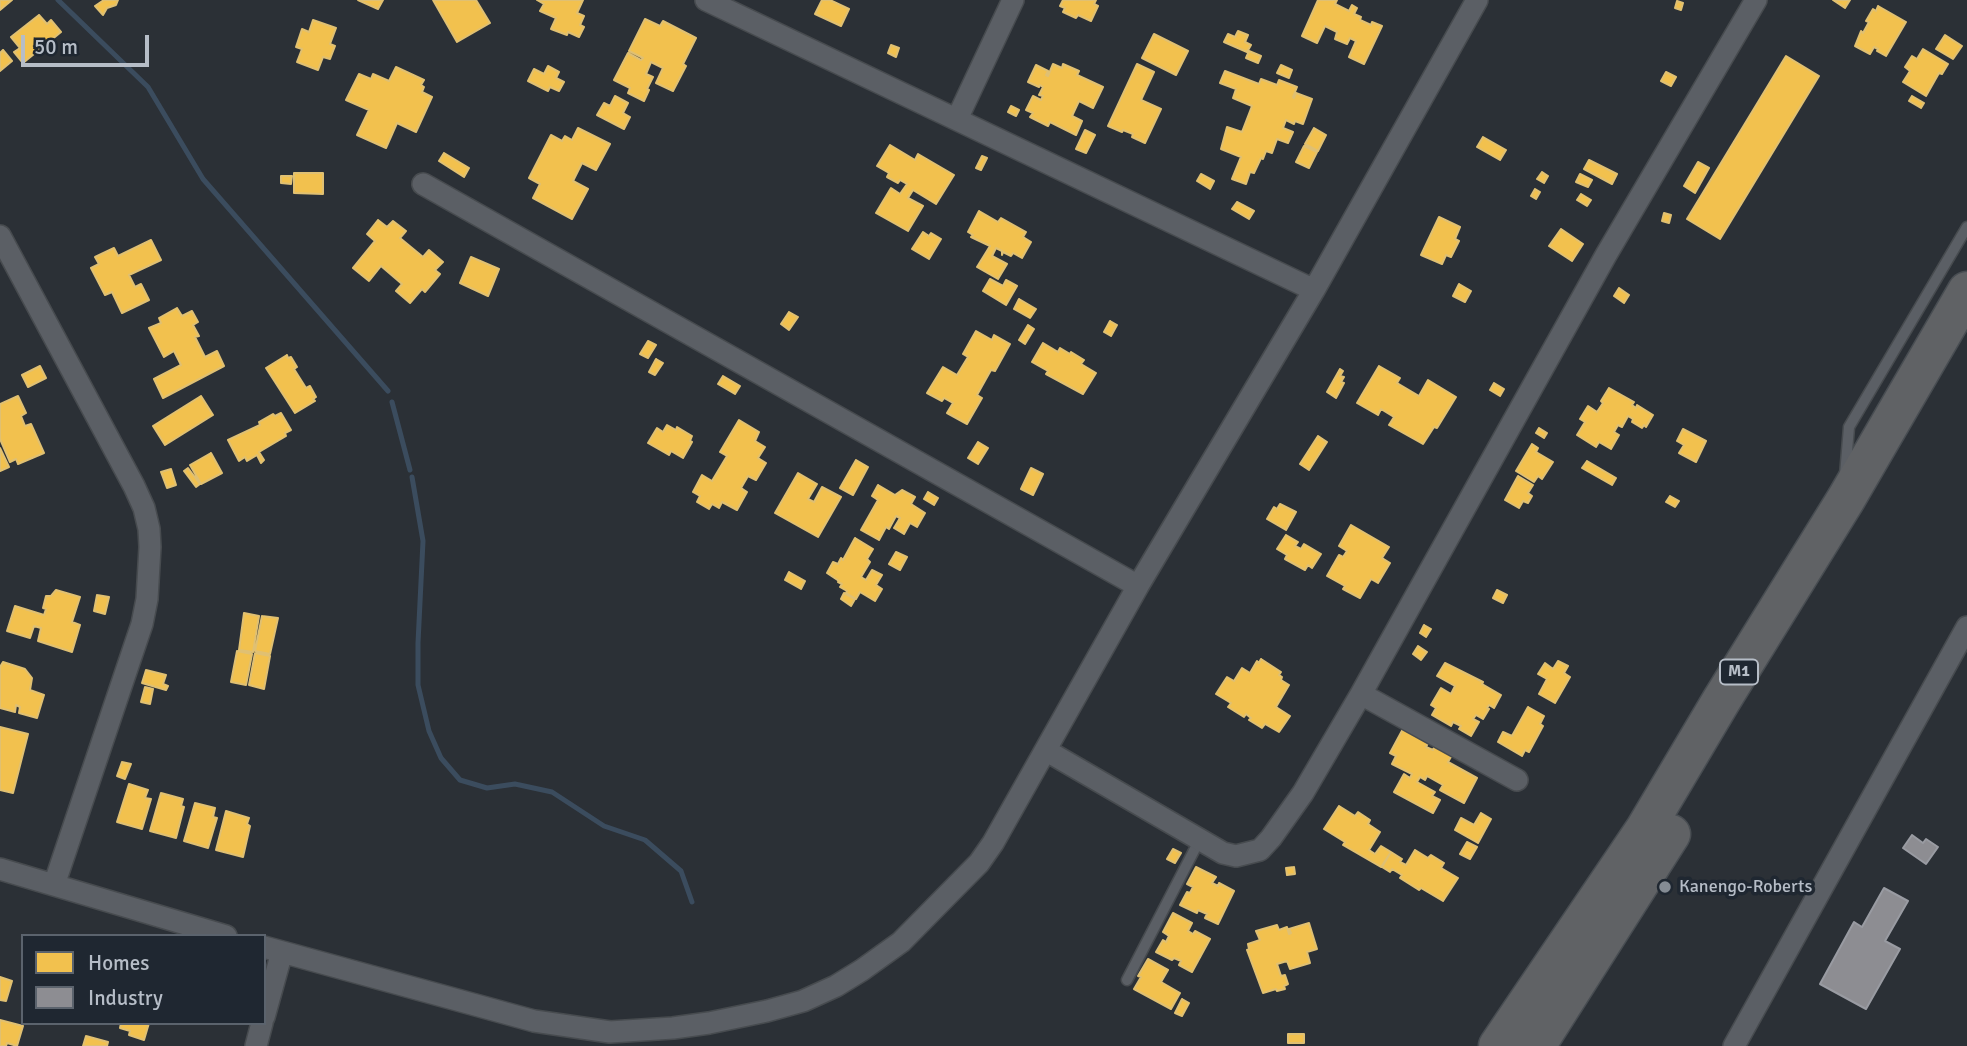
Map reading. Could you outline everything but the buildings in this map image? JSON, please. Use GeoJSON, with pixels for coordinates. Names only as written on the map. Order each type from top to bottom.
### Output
{"type":"FeatureCollection","features":[{"type":"Feature","properties":{"kind":"highway","name":"M1"},"geometry":{"type":"LineString","coordinates":[[1497,1046],[1645,829],[1846,499],[1967,290]]}},
{"type":"Feature","properties":{"kind":"highway","name":"M1"},"geometry":{"type":"LineString","coordinates":[[1536,1046],[1643,881],[1967,336]]}},
{"type":"Feature","properties":{"kind":"street"},"geometry":{"type":"LineString","coordinates":[[706,0],[1314,290]]}},
{"type":"Feature","properties":{"kind":"street"},"geometry":{"type":"LineString","coordinates":[[957,118],[1013,0]]}},
{"type":"Feature","properties":{"kind":"street"},"geometry":{"type":"LineString","coordinates":[[266,1002],[273,950],[534,1021],[610,1032],[673,1028],[767,1011],[803,1001],[862,971],[901,942],[979,863],[993,843],[1138,586],[1314,290],[1477,0]]}},
{"type":"Feature","properties":{"kind":"street"},"geometry":{"type":"LineString","coordinates":[[1046,751],[1223,853],[1236,856],[1260,850],[1303,793],[1361,694],[1606,255],[1756,0]]}},
{"type":"Feature","properties":{"kind":"street"},"geometry":{"type":"LineString","coordinates":[[424,184],[1138,586]]}},
{"type":"Feature","properties":{"kind":"street"},"geometry":{"type":"LineString","coordinates":[[0,236],[135,486],[149,530],[147,599],[142,624],[54,885]]}},
{"type":"Feature","properties":{"kind":"street"},"geometry":{"type":"LineString","coordinates":[[1734,1046],[1967,627]]}},
{"type":"Feature","properties":{"kind":"street"},"geometry":{"type":"LineString","coordinates":[[1361,694],[1517,780]]}},
{"type":"Feature","properties":{"kind":"street"},"geometry":{"type":"LineString","coordinates":[[0,869],[219,934]]}},
{"type":"Feature","properties":{"kind":"street"},"geometry":{"type":"LineString","coordinates":[[256,1046],[261,1025]]}},
{"type":"Feature","properties":{"kind":"lane"},"geometry":{"type":"LineString","coordinates":[[1846,499],[1845,466],[1849,427],[1967,227]]}},
{"type":"Feature","properties":{"kind":"lane"},"geometry":{"type":"LineString","coordinates":[[1127,980],[1200,839]]}},
{"type":"Feature","properties":{"kind":"waterway"},"geometry":{"type":"LineString","coordinates":[[58,0],[148,87],[203,179],[388,391]]}},
{"type":"Feature","properties":{"kind":"waterway"},"geometry":{"type":"LineString","coordinates":[[392,402],[410,470]]}},
{"type":"Feature","properties":{"kind":"waterway"},"geometry":{"type":"LineString","coordinates":[[412,477],[423,541],[418,685],[429,731],[441,758],[460,780],[487,788],[515,784],[552,792],[604,826],[645,840],[681,871],[692,902]]}},
{"type":"Feature","properties":{"kind":"place","name":"Kanengo-Roberts"},"geometry":{"type":"Point","coordinates":[1665,887]}}]}
